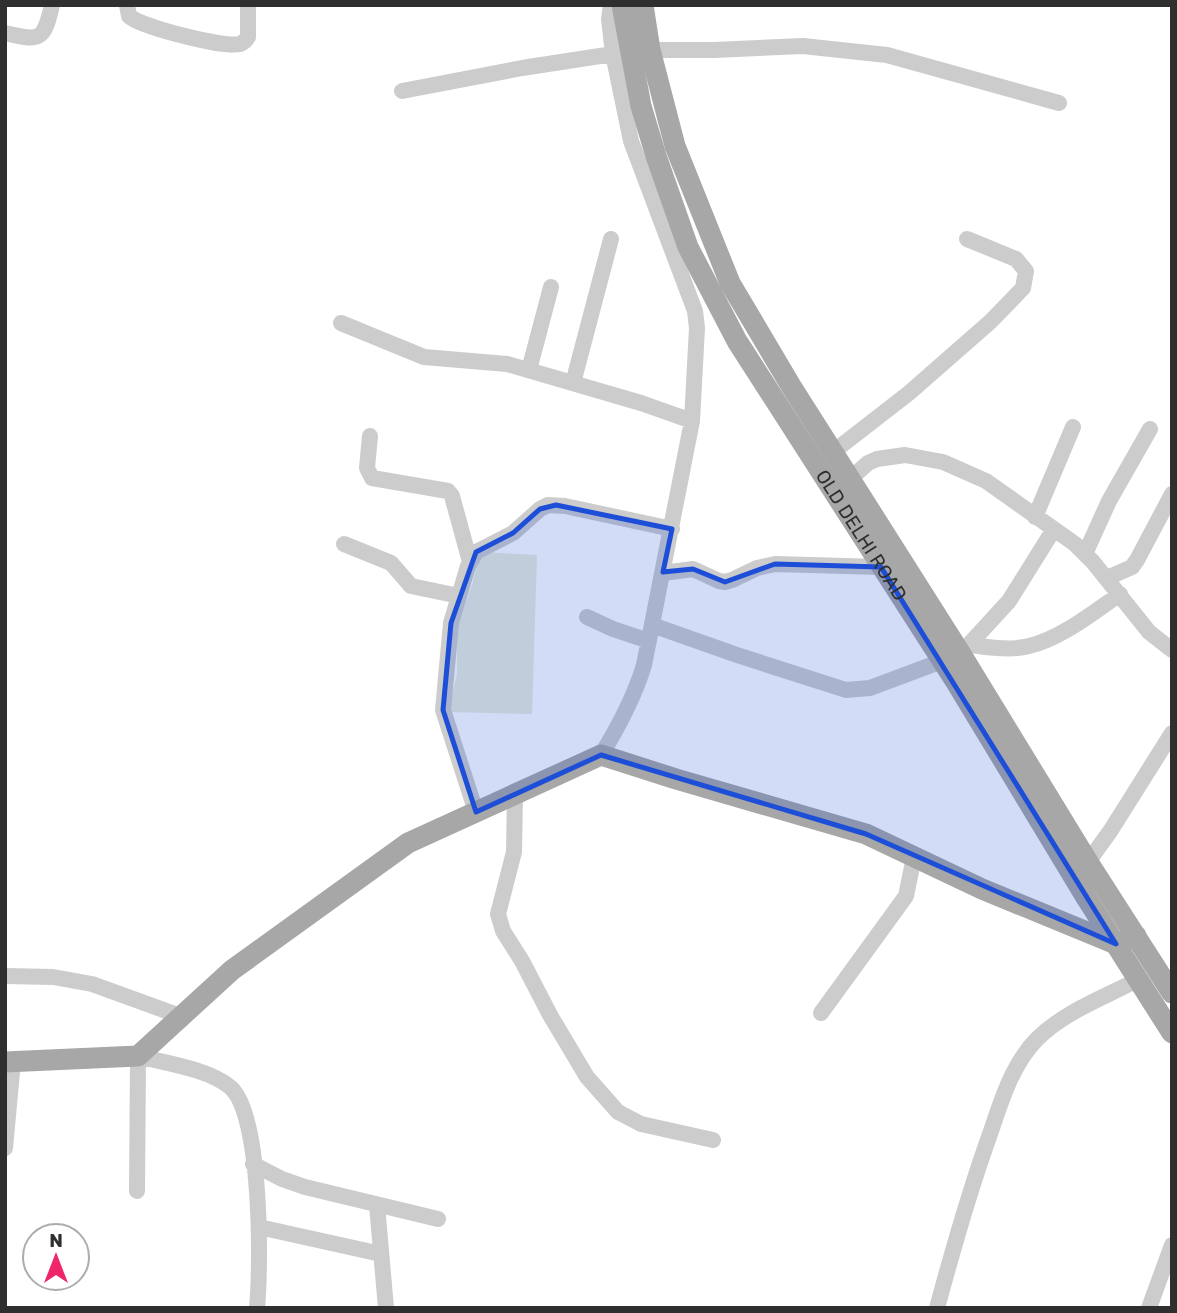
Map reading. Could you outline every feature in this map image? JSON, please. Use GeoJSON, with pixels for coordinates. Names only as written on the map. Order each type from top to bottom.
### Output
{"type":"FeatureCollection","features":[{"type":"Feature","properties":{"kind":"main road","name":"OLD DELHI ROAD"},"geometry":{"type":"LineString","coordinates":[[622,5],[640,106],[688,247],[737,341],[881,567],[957,653],[1116,944],[1172,1033]]}},
{"type":"Feature","properties":{"kind":"main road","name":"OLD DELHI ROAD"},"geometry":{"type":"LineString","coordinates":[[643,5],[650,50],[675,146],[730,283],[957,653],[1088,862],[1170,986]]}},
{"type":"Feature","properties":{"kind":"main road"},"geometry":{"type":"LineString","coordinates":[[9,1062],[138,1056],[232,970],[408,843],[601,755],[866,834],[982,889],[1116,944],[1136,936]]}},
{"type":"Feature","properties":{"kind":"main road"},"geometry":{"type":"LineString","coordinates":[[1137,980],[1170,986]]}},
{"type":"Feature","properties":{"kind":"street"},"geometry":{"type":"LineString","coordinates":[[5,33],[35,37],[41,35],[46,30],[52,5]]}},
{"type":"Feature","properties":{"kind":"street"},"geometry":{"type":"LineString","coordinates":[[127,5],[129,16],[139,22],[181,35],[235,44],[248,37],[248,5]]}},
{"type":"Feature","properties":{"kind":"street"},"geometry":{"type":"LineString","coordinates":[[601,755],[621,723],[636,690],[651,633],[692,421],[697,328],[695,312],[636,156],[612,54],[609,19],[611,5]]}},
{"type":"Feature","properties":{"kind":"street"},"geometry":{"type":"LineString","coordinates":[[650,50],[803,46],[876,53],[1059,103]]}},
{"type":"Feature","properties":{"kind":"street"},"geometry":{"type":"LineString","coordinates":[[402,92],[522,68],[612,54]]}},
{"type":"Feature","properties":{"kind":"street"},"geometry":{"type":"LineString","coordinates":[[573,383],[611,239]]}},
{"type":"Feature","properties":{"kind":"street"},"geometry":{"type":"LineString","coordinates":[[833,452],[962,348],[1023,288],[1026,271],[1016,258],[967,239]]}},
{"type":"Feature","properties":{"kind":"street"},"geometry":{"type":"LineString","coordinates":[[529,370],[551,287]]}},
{"type":"Feature","properties":{"kind":"street"},"geometry":{"type":"LineString","coordinates":[[341,323],[424,357],[495,361],[641,403],[692,421]]}},
{"type":"Feature","properties":{"kind":"street"},"geometry":{"type":"LineString","coordinates":[[1035,517],[1073,427]]}},
{"type":"Feature","properties":{"kind":"street"},"geometry":{"type":"LineString","coordinates":[[1085,554],[1109,501],[1150,429]]}},
{"type":"Feature","properties":{"kind":"street"},"geometry":{"type":"LineString","coordinates":[[370,436],[367,468],[372,478],[448,491],[452,496],[470,562]]}},
{"type":"Feature","properties":{"kind":"street"},"geometry":{"type":"LineString","coordinates":[[850,479],[868,463],[888,456],[905,455],[927,458],[963,469],[986,481],[1085,554],[1149,632],[1172,650]]}},
{"type":"Feature","properties":{"kind":"street"},"geometry":{"type":"LineString","coordinates":[[1107,578],[1132,567],[1172,494]]}},
{"type":"Feature","properties":{"kind":"street"},"geometry":{"type":"LineString","coordinates":[[476,812],[443,710],[448,639],[458,596],[470,562],[480,549],[513,533],[548,505],[565,506],[672,529]]}},
{"type":"Feature","properties":{"kind":"street"},"geometry":{"type":"LineString","coordinates":[[957,653],[1009,601],[1054,529]]}},
{"type":"Feature","properties":{"kind":"street"},"geometry":{"type":"LineString","coordinates":[[344,544],[391,563],[411,586],[458,596]]}},
{"type":"Feature","properties":{"kind":"street"},"geometry":{"type":"LineString","coordinates":[[663,573],[693,569],[725,582],[757,568],[775,564],[881,567]]}},
{"type":"Feature","properties":{"kind":"street"},"geometry":{"type":"LineString","coordinates":[[587,617],[612,629],[651,633],[749,659],[846,690],[870,688],[957,653],[1008,649],[1039,643],[1086,618],[1120,594]]}},
{"type":"Feature","properties":{"kind":"street"},"geometry":{"type":"LineString","coordinates":[[1088,862],[1172,733]]}},
{"type":"Feature","properties":{"kind":"street"},"geometry":{"type":"LineString","coordinates":[[515,794],[514,852],[498,914],[503,931],[550,1015],[587,1077],[618,1112],[641,1124],[713,1140]]}},
{"type":"Feature","properties":{"kind":"street"},"geometry":{"type":"LineString","coordinates":[[821,1013],[906,896],[914,857]]}},
{"type":"Feature","properties":{"kind":"street"},"geometry":{"type":"LineString","coordinates":[[5,976],[53,977],[92,984],[183,1017]]}},
{"type":"Feature","properties":{"kind":"street"},"geometry":{"type":"LineString","coordinates":[[937,1308],[965,1205],[999,1107],[1026,1050],[1050,1027],[1137,980]]}},
{"type":"Feature","properties":{"kind":"street"},"geometry":{"type":"LineString","coordinates":[[137,1191],[138,1056],[216,1077],[236,1092],[242,1103],[248,1128],[253,1164],[259,1227],[257,1308]]}},
{"type":"Feature","properties":{"kind":"street"},"geometry":{"type":"LineString","coordinates":[[5,1148],[9,1062]]}},
{"type":"Feature","properties":{"kind":"street"},"geometry":{"type":"LineString","coordinates":[[253,1164],[292,1184],[438,1219]]}},
{"type":"Feature","properties":{"kind":"street"},"geometry":{"type":"LineString","coordinates":[[377,1205],[386,1308]]}},
{"type":"Feature","properties":{"kind":"street"},"geometry":{"type":"LineString","coordinates":[[259,1227],[381,1254]]}},
{"type":"Feature","properties":{"kind":"street"},"geometry":{"type":"LineString","coordinates":[[1149,1308],[1172,1245]]}},
{"type":"Feature","properties":{"kind":"highlighted area"},"geometry":{"type":"Polygon","coordinates":[[[556,505],[672,529],[663,572],[693,569],[725,582],[775,564],[881,567],[1116,944],[866,834],[601,755],[476,812],[443,710],[451,623],[476,552],[513,533],[540,509],[556,505]]]}},
{"type":"Feature","properties":{"kind":"green space"},"geometry":{"type":"Polygon","coordinates":[[[479,552],[537,555],[532,714],[448,712],[457,674],[457,627],[473,582],[479,552]]]}}]}
